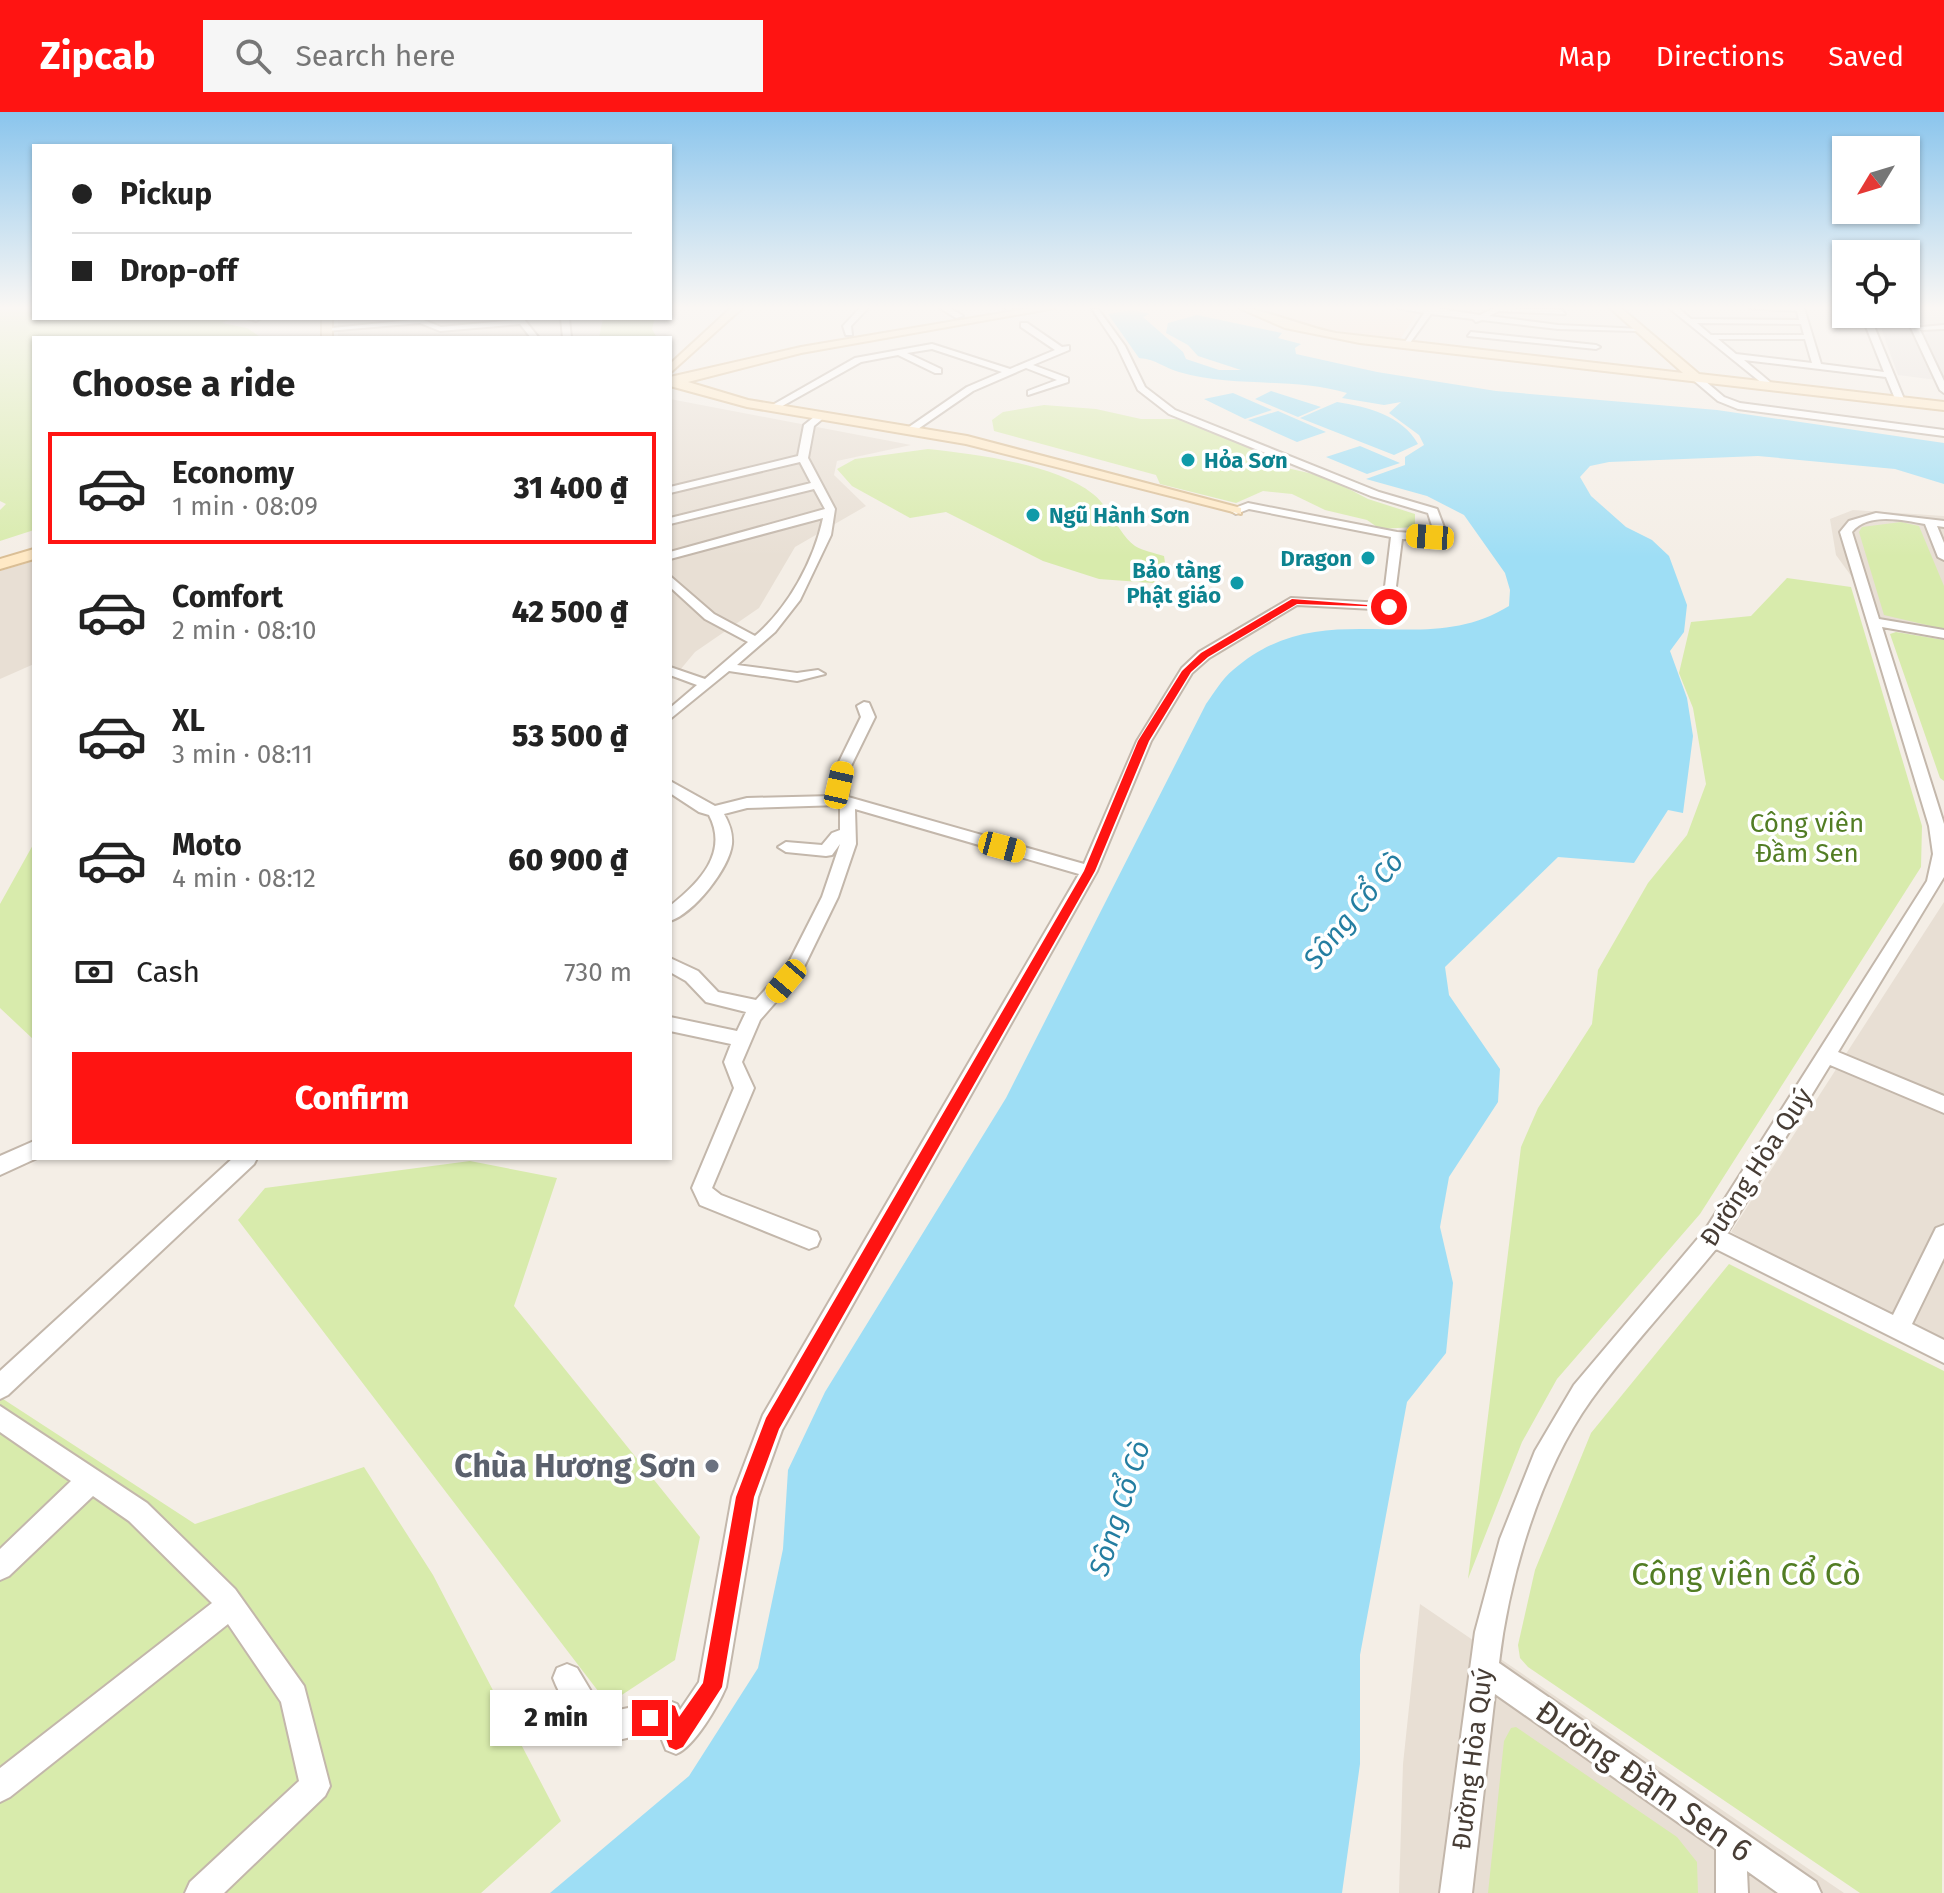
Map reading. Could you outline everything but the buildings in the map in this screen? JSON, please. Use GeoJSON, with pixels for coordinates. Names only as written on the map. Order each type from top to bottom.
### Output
{"type":"FeatureCollection","features":[{"type":"Feature","properties":{"kind":"main road"},"geometry":{"type":"LineString","coordinates":[[704,391],[774,407],[912,429],[1236,511]]}},
{"type":"Feature","properties":{"kind":"main road"},"geometry":{"type":"LineString","coordinates":[[713,391],[721,397]]}},
{"type":"Feature","properties":{"kind":"main road"},"geometry":{"type":"LineString","coordinates":[[1837,391],[1944,406]]}},
{"type":"Feature","properties":{"kind":"main road"},"geometry":{"type":"LineString","coordinates":[[0,552],[32,543]]}},
{"type":"Feature","properties":{"kind":"main road"},"geometry":{"type":"LineString","coordinates":[[0,564],[32,555]]}},
{"type":"Feature","properties":{"kind":"street"},"geometry":{"type":"LineString","coordinates":[[774,407],[802,391]]}},
{"type":"Feature","properties":{"kind":"street"},"geometry":{"type":"LineString","coordinates":[[912,429],[968,391]]}},
{"type":"Feature","properties":{"kind":"street"},"geometry":{"type":"LineString","coordinates":[[1031,393],[1036,391]]}},
{"type":"Feature","properties":{"kind":"street"},"geometry":{"type":"LineString","coordinates":[[1145,391],[1172,412],[1346,483],[1433,511],[1439,530],[1430,537],[1397,535],[1248,506],[1236,511]]}},
{"type":"Feature","properties":{"kind":"street"},"geometry":{"type":"LineString","coordinates":[[1712,391],[1738,406],[1944,433]]}},
{"type":"Feature","properties":{"kind":"street"},"geometry":{"type":"LineString","coordinates":[[1896,391],[1899,399]]}},
{"type":"Feature","properties":{"kind":"street"},"geometry":{"type":"LineString","coordinates":[[672,713],[757,642],[796,597],[825,535],[829,513],[803,458],[809,425],[822,415]]}},
{"type":"Feature","properties":{"kind":"street"},"geometry":{"type":"LineString","coordinates":[[672,490],[803,458]]}},
{"type":"Feature","properties":{"kind":"street"},"geometry":{"type":"LineString","coordinates":[[672,521],[817,485]]}},
{"type":"Feature","properties":{"kind":"street"},"geometry":{"type":"LineString","coordinates":[[672,555],[829,513]]}},
{"type":"Feature","properties":{"kind":"street","name":"Đường Hòa Quý"},"geometry":{"type":"LineString","coordinates":[[1456,1893],[1483,1669],[1513,1539],[1556,1437],[1582,1393],[1713,1237],[1935,881],[1941,845],[1934,787],[1846,536],[1847,527],[1854,521],[1876,517],[1937,523]]}},
{"type":"Feature","properties":{"kind":"street"},"geometry":{"type":"LineString","coordinates":[[1937,523],[1944,557]]}},
{"type":"Feature","properties":{"kind":"street"},"geometry":{"type":"LineString","coordinates":[[567,1678],[597,1729],[667,1714],[676,1740],[712,1687],[745,1497],[772,1424],[1089,871],[1144,741],[1187,671],[1204,655],[1295,601],[1389,607],[1397,535]]}},
{"type":"Feature","properties":{"kind":"street"},"geometry":{"type":"LineString","coordinates":[[672,583],[684,598],[718,625],[757,642]]}},
{"type":"Feature","properties":{"kind":"street"},"geometry":{"type":"LineString","coordinates":[[1874,622],[1944,634]]}},
{"type":"Feature","properties":{"kind":"street"},"geometry":{"type":"LineString","coordinates":[[727,667],[797,677],[818,674]]}},
{"type":"Feature","properties":{"kind":"street"},"geometry":{"type":"LineString","coordinates":[[672,672],[708,684]]}},
{"type":"Feature","properties":{"kind":"street"},"geometry":{"type":"LineString","coordinates":[[809,1239],[731,1210],[702,1193],[744,1088],[733,1062],[742,1039],[760,1008],[786,981],[808,945],[840,870],[848,833],[843,802],[844,766],[868,717],[864,706]]}},
{"type":"Feature","properties":{"kind":"street"},"geometry":{"type":"LineString","coordinates":[[672,787],[704,809],[715,811],[747,803],[843,802],[1089,871]]}},
{"type":"Feature","properties":{"kind":"street"},"geometry":{"type":"LineString","coordinates":[[672,913],[696,894],[715,872],[724,840],[715,811]]}},
{"type":"Feature","properties":{"kind":"street"},"geometry":{"type":"LineString","coordinates":[[786,847],[826,851],[837,837],[848,833]]}},
{"type":"Feature","properties":{"kind":"street"},"geometry":{"type":"LineString","coordinates":[[672,965],[692,976],[712,997],[760,1008]]}},
{"type":"Feature","properties":{"kind":"street"},"geometry":{"type":"LineString","coordinates":[[672,1024],[742,1039]]}},
{"type":"Feature","properties":{"kind":"street"},"geometry":{"type":"LineString","coordinates":[[1828,1056],[1944,1105]]}},
{"type":"Feature","properties":{"kind":"street"},"geometry":{"type":"LineString","coordinates":[[0,1166],[32,1151]]}},
{"type":"Feature","properties":{"kind":"street"},"geometry":{"type":"LineString","coordinates":[[0,1387],[245,1160]]}},
{"type":"Feature","properties":{"kind":"street"},"geometry":{"type":"LineString","coordinates":[[1898,1329],[1944,1235]]}},
{"type":"Feature","properties":{"kind":"street"},"geometry":{"type":"LineString","coordinates":[[1713,1237],[1944,1352]]}},
{"type":"Feature","properties":{"kind":"street"},"geometry":{"type":"LineString","coordinates":[[0,1418],[138,1512],[230,1605],[294,1696],[315,1786],[201,1893]]}},
{"type":"Feature","properties":{"kind":"street"},"geometry":{"type":"LineString","coordinates":[[0,1567],[91,1480]]}},
{"type":"Feature","properties":{"kind":"street"},"geometry":{"type":"LineString","coordinates":[[0,1787],[230,1605]]}},
{"type":"Feature","properties":{"kind":"street","name":"Đường Đầm Sen 6"},"geometry":{"type":"LineString","coordinates":[[1483,1669],[1805,1893]]}},
{"type":"Feature","properties":{"kind":"street"},"geometry":{"type":"LineString","coordinates":[[1731,1842],[1732,1893]]}},
{"type":"Feature","properties":{"kind":"shaded area"},"geometry":{"type":"Polygon","coordinates":[[[672,399],[911,445],[837,461],[834,475],[866,506],[795,547],[759,608],[695,652],[672,680],[672,399]]]}},
{"type":"Feature","properties":{"kind":"shaded area"},"geometry":{"type":"Polygon","coordinates":[[[1853,510],[1944,516],[1944,637],[1870,624],[1857,584],[1836,555],[1830,519],[1853,510]]]}},
{"type":"Feature","properties":{"kind":"shaded area"},"geometry":{"type":"Polygon","coordinates":[[[32,562],[32,665],[0,679],[0,571],[32,562]]]}},
{"type":"Feature","properties":{"kind":"shaded area"},"geometry":{"type":"Polygon","coordinates":[[[1944,902],[1944,1351],[1731,1232],[1944,902]]]}},
{"type":"Feature","properties":{"kind":"shaded area"},"geometry":{"type":"Polygon","coordinates":[[[1420,1604],[1844,1893],[1399,1893],[1403,1764],[1420,1604]]]}},
{"type":"Feature","properties":{"kind":"green space"},"geometry":{"type":"Polygon","coordinates":[[[0,391],[32,391],[32,531],[0,541],[0,510],[6,504],[0,501],[0,391]]]}},
{"type":"Feature","properties":{"kind":"green space","name":"Ngũ Hành Sơn"},"geometry":{"type":"Polygon","coordinates":[[[1044,405],[1096,409],[1141,419],[1196,419],[1270,454],[1274,465],[1326,477],[1368,499],[1415,514],[1415,527],[1380,529],[1367,520],[1325,510],[1292,494],[1263,491],[1236,503],[1160,484],[1156,475],[994,431],[992,420],[1003,412],[1044,405]]]}},
{"type":"Feature","properties":{"kind":"green space","name":"Ngũ Hành Sơn"},"geometry":{"type":"Polygon","coordinates":[[[928,449],[1014,462],[1077,484],[1105,506],[1135,546],[1164,556],[1166,569],[1153,583],[1099,579],[1043,561],[946,512],[910,518],[852,486],[837,469],[855,459],[928,449]]]}},
{"type":"Feature","properties":{"kind":"green space"},"geometry":{"type":"Polygon","coordinates":[[[1901,522],[1919,526],[1944,586],[1944,629],[1884,615],[1859,532],[1862,527],[1901,522]]]}},
{"type":"Feature","properties":{"kind":"green space","name":"Công viên Đầm Sen"},"geometry":{"type":"Polygon","coordinates":[[[1787,578],[1851,587],[1922,826],[1921,867],[1700,1214],[1557,1379],[1522,1442],[1468,1579],[1521,1147],[1538,1108],[1592,1024],[1598,970],[1648,883],[1687,835],[1706,784],[1693,708],[1679,673],[1691,622],[1751,616],[1787,578]]]}},
{"type":"Feature","properties":{"kind":"green space"},"geometry":{"type":"Polygon","coordinates":[[[1896,632],[1944,640],[1944,781],[1940,778],[1890,634],[1896,632]]]}},
{"type":"Feature","properties":{"kind":"green space"},"geometry":{"type":"Polygon","coordinates":[[[32,847],[32,1038],[0,1008],[0,904],[32,847]]]}},
{"type":"Feature","properties":{"kind":"green space"},"geometry":{"type":"Polygon","coordinates":[[[470,1161],[557,1178],[514,1306],[700,1537],[675,1660],[608,1704],[238,1220],[265,1188],[470,1161]]]}},
{"type":"Feature","properties":{"kind":"green space","name":"Công viên Cổ Cò"},"geometry":{"type":"Polygon","coordinates":[[[1729,1264],[1944,1371],[1942,1893],[1860,1893],[1528,1667],[1520,1658],[1518,1645],[1535,1570],[1591,1433],[1729,1264]]]}},
{"type":"Feature","properties":{"kind":"green space"},"geometry":{"type":"Polygon","coordinates":[[[0,1397],[195,1524],[364,1467],[433,1575],[561,1821],[481,1893],[0,1893],[0,1397]]]}},
{"type":"Feature","properties":{"kind":"green space"},"geometry":{"type":"Polygon","coordinates":[[[1516,1727],[1677,1837],[1697,1862],[1698,1893],[1488,1893],[1504,1741],[1511,1728],[1516,1727]]]}},
{"type":"Feature","properties":{"kind":"water"},"geometry":{"type":"Polygon","coordinates":[[[1271,391],[1321,407],[1298,417],[1255,399],[1271,391]]]}},
{"type":"Feature","properties":{"kind":"water","name":"Sông Cổ Cò"},"geometry":{"type":"Polygon","coordinates":[[[1339,391],[1497,391],[1717,410],[1944,443],[1944,484],[1895,469],[1758,456],[1609,462],[1590,466],[1580,477],[1591,496],[1626,527],[1652,540],[1669,556],[1687,605],[1684,632],[1670,651],[1687,698],[1693,736],[1683,813],[1668,810],[1634,863],[1558,857],[1445,967],[1449,995],[1500,1069],[1498,1102],[1449,1177],[1440,1227],[1453,1283],[1446,1353],[1407,1402],[1360,1655],[1360,1764],[1342,1893],[550,1893],[689,1776],[758,1668],[783,1549],[788,1470],[825,1392],[1006,1098],[1206,704],[1218,686],[1233,670],[1267,647],[1302,634],[1337,630],[1441,628],[1476,621],[1509,606],[1510,590],[1505,573],[1464,515],[1427,496],[1366,479],[1405,465],[1405,457],[1424,445],[1419,435],[1389,413],[1401,402],[1384,405],[1342,398],[1347,393],[1339,391]]]}},
{"type":"Feature","properties":{"kind":"water"},"geometry":{"type":"Polygon","coordinates":[[[1233,393],[1272,410],[1245,419],[1204,399],[1233,393]]]}},
{"type":"Feature","properties":{"kind":"water"},"geometry":{"type":"Polygon","coordinates":[[[1337,402],[1372,410],[1393,419],[1418,444],[1394,455],[1300,418],[1337,402]]]}},
{"type":"Feature","properties":{"kind":"water"},"geometry":{"type":"Polygon","coordinates":[[[1278,411],[1326,432],[1297,442],[1248,420],[1278,411]]]}},
{"type":"Feature","properties":{"kind":"water"},"geometry":{"type":"Polygon","coordinates":[[[1360,446],[1400,463],[1367,474],[1326,457],[1360,446]]]}},
{"type":"Feature","properties":{"kind":"place","name":"Hỏa Sơn"},"geometry":{"type":"Point","coordinates":[1188,460]}},
{"type":"Feature","properties":{"kind":"place","name":"Ngũ Hành Sơn"},"geometry":{"type":"Point","coordinates":[1033,515]}},
{"type":"Feature","properties":{"kind":"place","name":"Dragon"},"geometry":{"type":"Point","coordinates":[1368,558]}},
{"type":"Feature","properties":{"kind":"place","name":"Bảo tàng Phật giáo"},"geometry":{"type":"Point","coordinates":[1237,583]}},
{"type":"Feature","properties":{"kind":"place","name":"Chùa Hương Sơn"},"geometry":{"type":"Point","coordinates":[712,1466]}},
{"type":"Feature","properties":{"kind":"route"},"geometry":{"type":"LineString","coordinates":[[650,1718],[667,1714],[676,1740],[712,1687],[745,1497],[772,1424],[1089,871],[1144,741],[1187,671],[1204,655],[1275,610],[1295,601],[1389,607]]}}]}
